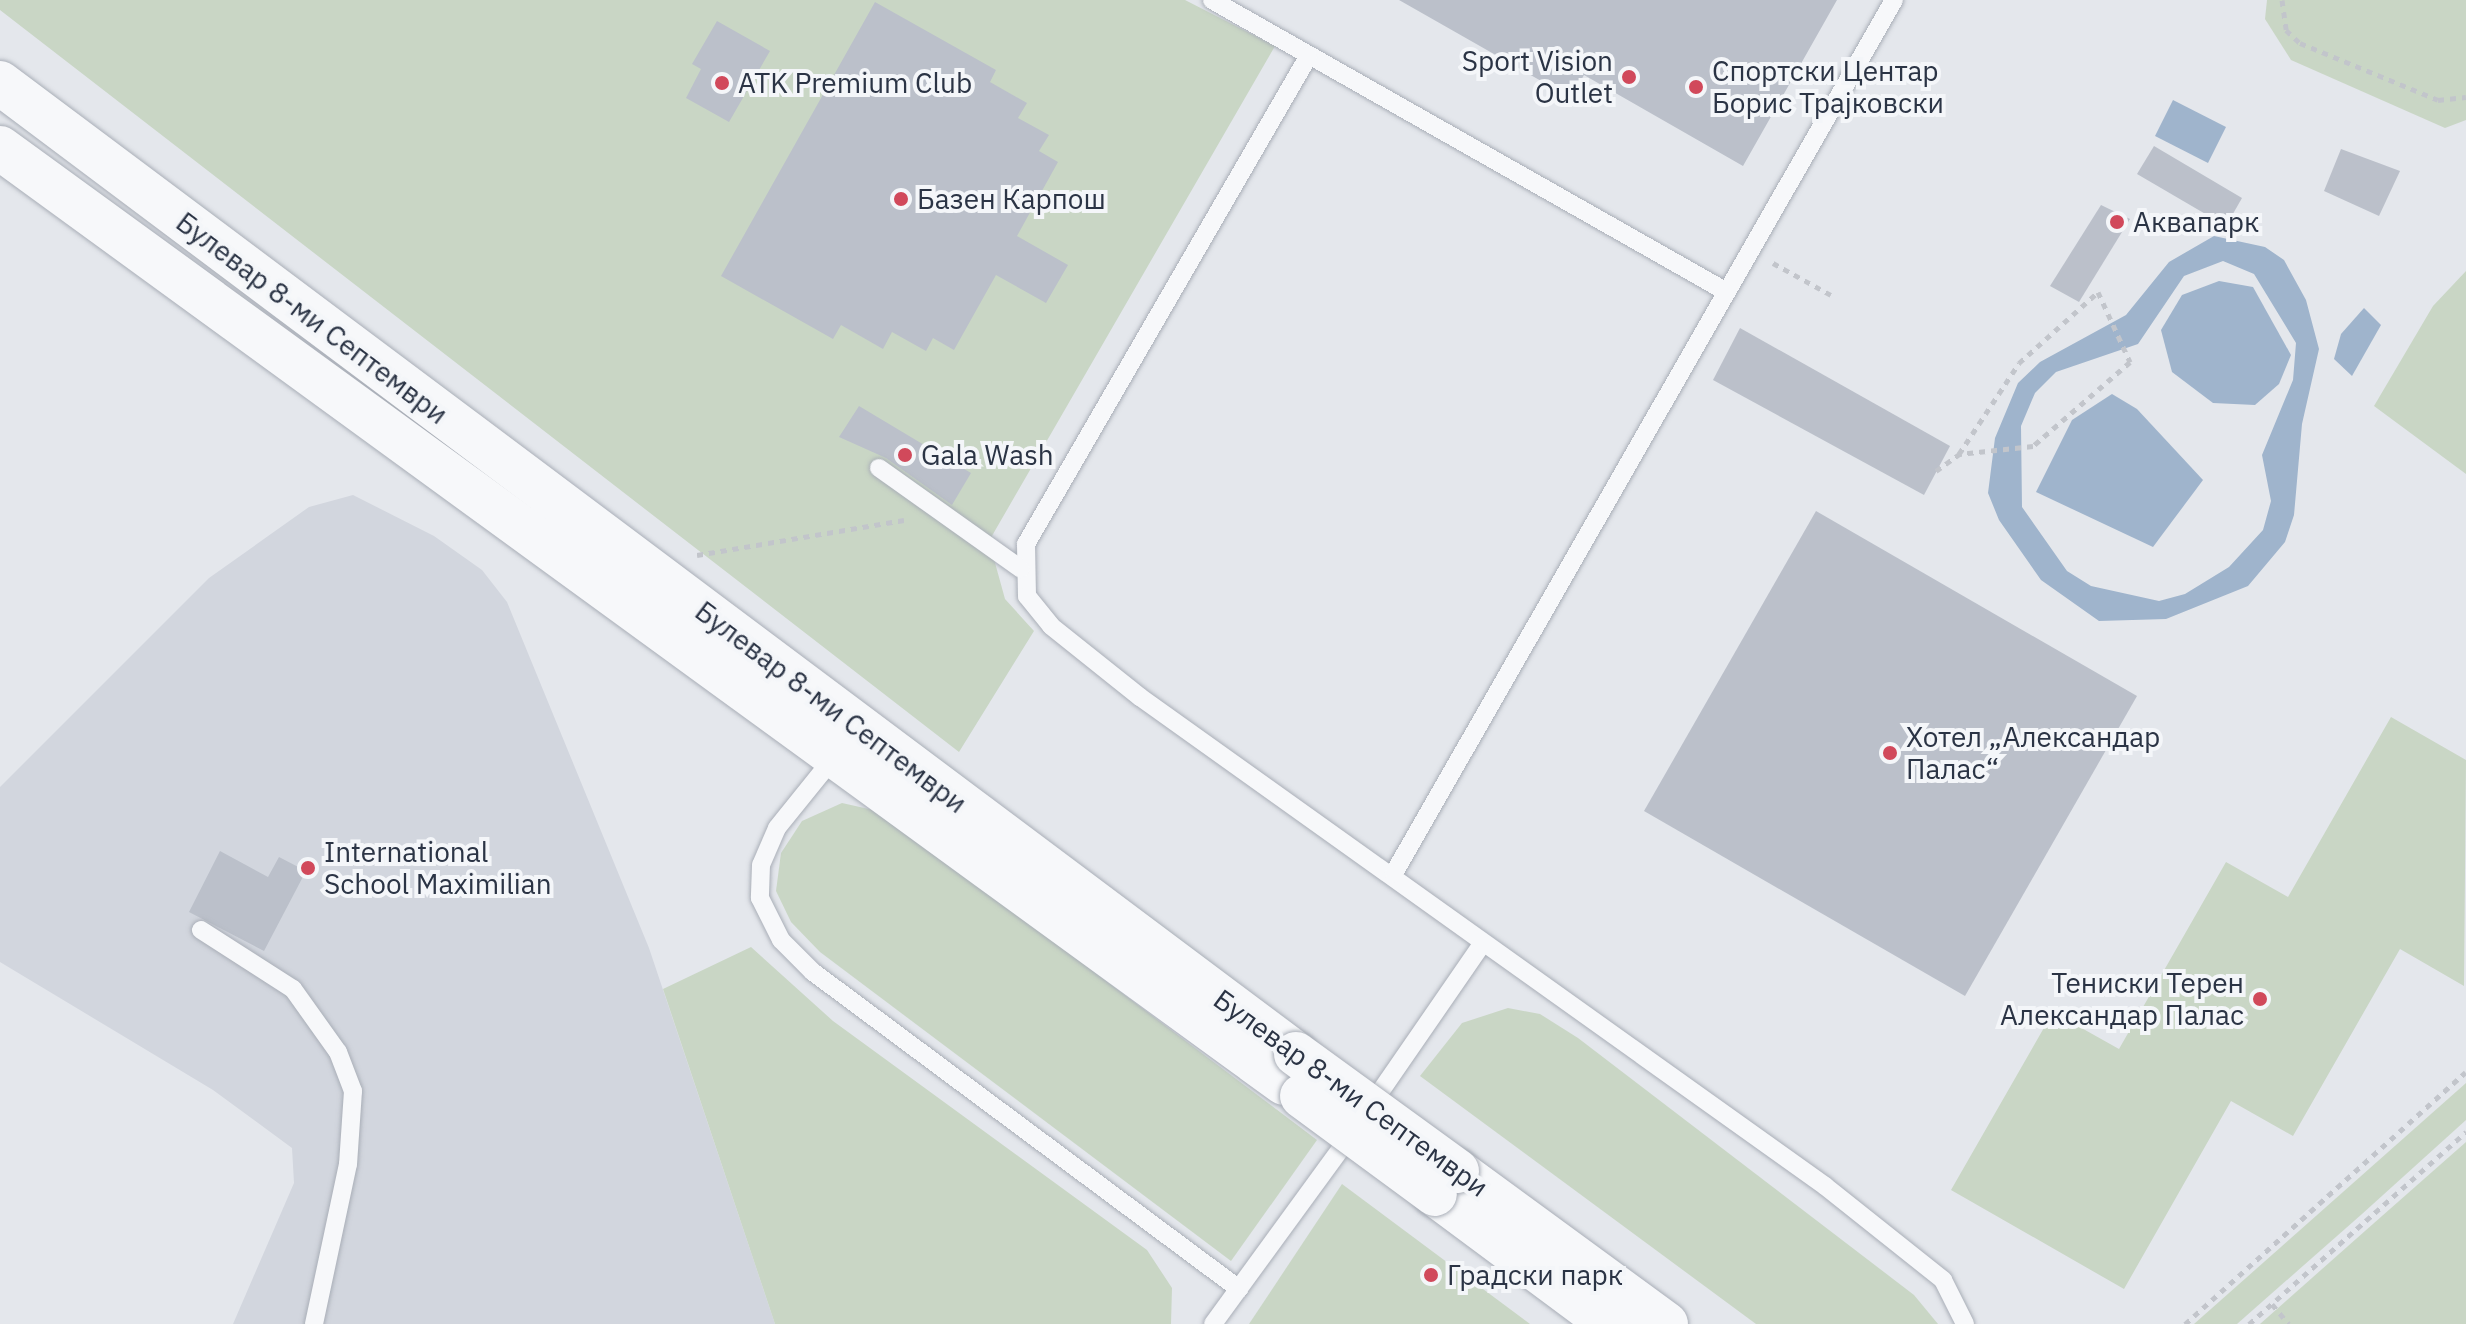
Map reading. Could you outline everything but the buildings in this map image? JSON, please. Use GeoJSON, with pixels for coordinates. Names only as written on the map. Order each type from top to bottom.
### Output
{"type":"FeatureCollection","features":[{"type":"Feature","properties":{"kind":"street","name":"Булевар 8-ми Септември"},"geometry":{"type":"LineString","coordinates":[[0,83],[1290,1068],[1446,1182],[1666,1324]]}},
{"type":"Feature","properties":{"kind":"street","name":"Булевар 8-ми Септември"},"geometry":{"type":"LineString","coordinates":[[0,148],[837,753],[1290,1068]]}},
{"type":"Feature","properties":{"kind":"street","name":"Булевар 8-ми Септември"},"geometry":{"type":"LineString","coordinates":[[1446,1182],[1610,1324]]}},
{"type":"Feature","properties":{"kind":"lane"},"geometry":{"type":"LineString","coordinates":[[1212,0],[1725,291]]}},
{"type":"Feature","properties":{"kind":"lane"},"geometry":{"type":"LineString","coordinates":[[1394,873],[1894,0]]}},
{"type":"Feature","properties":{"kind":"lane"},"geometry":{"type":"LineString","coordinates":[[1308,57],[1026,544],[1021,569],[1027,596],[1051,626],[1394,873],[1482,944],[1825,1186],[1943,1280],[1965,1324]]}},
{"type":"Feature","properties":{"kind":"lane"},"geometry":{"type":"LineString","coordinates":[[879,468],[1021,569]]}},
{"type":"Feature","properties":{"kind":"lane"},"geometry":{"type":"LineString","coordinates":[[837,753],[777,828],[761,865],[764,910],[781,940],[813,972],[1239,1289]]}},
{"type":"Feature","properties":{"kind":"lane"},"geometry":{"type":"LineString","coordinates":[[201,930],[293,989],[338,1052],[353,1091],[348,1164],[314,1324]]}},
{"type":"Feature","properties":{"kind":"lane"},"geometry":{"type":"LineString","coordinates":[[1213,1324],[1482,944]]}},
{"type":"Feature","properties":{"kind":"path"},"geometry":{"type":"LineString","coordinates":[[2282,0],[2286,30],[2300,43],[2438,100],[2466,97]]}},
{"type":"Feature","properties":{"kind":"path"},"geometry":{"type":"LineString","coordinates":[[1749,249],[1831,295]]}},
{"type":"Feature","properties":{"kind":"path"},"geometry":{"type":"LineString","coordinates":[[1936,471],[1959,454],[2019,363],[2098,292],[2130,362],[2033,446],[1959,454]]}},
{"type":"Feature","properties":{"kind":"path"},"geometry":{"type":"LineString","coordinates":[[683,557],[940,514]]}},
{"type":"Feature","properties":{"kind":"path"},"geometry":{"type":"LineString","coordinates":[[2185,1324],[2466,1072]]}},
{"type":"Feature","properties":{"kind":"path"},"geometry":{"type":"LineString","coordinates":[[2249,1324],[2466,1132]]}},
{"type":"Feature","properties":{"kind":"path"},"geometry":{"type":"LineString","coordinates":[[2272,1304],[2289,1324]]}},
{"type":"Feature","properties":{"kind":"shaded area","name":"International School Maximilian"},"geometry":{"type":"Polygon","coordinates":[[[353,495],[434,536],[482,570],[507,602],[649,948],[775,1324],[233,1324],[294,1183],[292,1148],[213,1090],[0,962],[0,787],[209,578],[309,507],[353,495]]]}},
{"type":"Feature","properties":{"kind":"green space"},"geometry":{"type":"Polygon","coordinates":[[[0,0],[1185,0],[1275,46],[989,541],[1005,599],[1034,631],[959,752],[0,10],[0,0]]]}},
{"type":"Feature","properties":{"kind":"green space"},"geometry":{"type":"Polygon","coordinates":[[[2267,0],[2466,0],[2466,120],[2445,128],[2291,60],[2265,19],[2267,0]]]}},
{"type":"Feature","properties":{"kind":"green space"},"geometry":{"type":"Polygon","coordinates":[[[2466,271],[2466,474],[2374,406],[2433,306],[2466,271]]]}},
{"type":"Feature","properties":{"kind":"green space","name":"Тениски Терен Александар Палас"},"geometry":{"type":"Polygon","coordinates":[[[2391,717],[2466,760],[2464,986],[2400,949],[2293,1136],[2231,1101],[2124,1289],[1951,1190],[2053,1012],[2119,1049],[2226,862],[2288,897],[2391,717]]]}},
{"type":"Feature","properties":{"kind":"green space"},"geometry":{"type":"Polygon","coordinates":[[[842,803],[882,812],[1317,1140],[1231,1261],[820,952],[791,922],[776,891],[781,853],[802,821],[842,803]]]}},
{"type":"Feature","properties":{"kind":"green space"},"geometry":{"type":"Polygon","coordinates":[[[751,947],[833,1021],[1147,1250],[1172,1288],[1171,1324],[775,1324],[663,989],[751,947]]]}},
{"type":"Feature","properties":{"kind":"green space"},"geometry":{"type":"Polygon","coordinates":[[[1508,1008],[1540,1014],[1578,1038],[1914,1295],[1938,1324],[1756,1324],[1420,1076],[1462,1023],[1508,1008]]]}},
{"type":"Feature","properties":{"kind":"green space"},"geometry":{"type":"Polygon","coordinates":[[[2466,1083],[2466,1120],[2362,1214],[2237,1324],[2194,1324],[2466,1083]]]}},
{"type":"Feature","properties":{"kind":"green space"},"geometry":{"type":"Polygon","coordinates":[[[2466,1142],[2466,1324],[2260,1324],[2365,1231],[2466,1142]]]}},
{"type":"Feature","properties":{"kind":"green space"},"geometry":{"type":"Polygon","coordinates":[[[1342,1184],[1530,1324],[1249,1324],[1342,1184]]]}},
{"type":"Feature","properties":{"kind":"water"},"geometry":{"type":"Polygon","coordinates":[[[2173,100],[2226,127],[2208,163],[2155,136],[2173,100]]]}},
{"type":"Feature","properties":{"kind":"water"},"geometry":{"type":"Polygon","coordinates":[[[2214,236],[2265,247],[2284,260],[2306,300],[2319,349],[2302,424],[2294,515],[2285,542],[2248,586],[2166,619],[2099,621],[2041,580],[1999,520],[1988,493],[1995,438],[2018,383],[2040,362],[2126,315],[2169,262],[2214,236]],[[2223,261],[2184,276],[2138,344],[2056,372],[2035,393],[2021,426],[2022,507],[2067,571],[2091,586],[2159,601],[2185,594],[2229,567],[2263,530],[2271,501],[2262,455],[2293,380],[2296,343],[2254,274],[2223,261]]]}},
{"type":"Feature","properties":{"kind":"water"},"geometry":{"type":"Polygon","coordinates":[[[2219,281],[2253,287],[2291,355],[2279,384],[2255,405],[2213,403],[2172,372],[2161,330],[2182,295],[2219,281]]]}},
{"type":"Feature","properties":{"kind":"water"},"geometry":{"type":"Polygon","coordinates":[[[2364,308],[2381,325],[2352,376],[2334,359],[2341,334],[2364,308]]]}},
{"type":"Feature","properties":{"kind":"water"},"geometry":{"type":"Polygon","coordinates":[[[2112,394],[2137,409],[2203,480],[2153,547],[2036,492],[2072,420],[2112,394]]]}},
{"type":"Feature","properties":{"kind":"place","name":"Sport Vision Outlet"},"geometry":{"type":"Point","coordinates":[1629,77]}},
{"type":"Feature","properties":{"kind":"place","name":"ATK Premium Club"},"geometry":{"type":"Point","coordinates":[722,83]}},
{"type":"Feature","properties":{"kind":"place","name":"Спортски Центар Борис Трајковски"},"geometry":{"type":"Point","coordinates":[1696,87]}},
{"type":"Feature","properties":{"kind":"place","name":"Базен Карпош"},"geometry":{"type":"Point","coordinates":[901,199]}},
{"type":"Feature","properties":{"kind":"place","name":"Аквапарк"},"geometry":{"type":"Point","coordinates":[2117,222]}},
{"type":"Feature","properties":{"kind":"place","name":"Gala Wash"},"geometry":{"type":"Point","coordinates":[905,455]}},
{"type":"Feature","properties":{"kind":"place","name":"Хотел „Александар Палас“"},"geometry":{"type":"Point","coordinates":[1890,753]}},
{"type":"Feature","properties":{"kind":"place","name":"International School Maximilian"},"geometry":{"type":"Point","coordinates":[308,868]}},
{"type":"Feature","properties":{"kind":"place","name":"Тениски Терен Александар Палас"},"geometry":{"type":"Point","coordinates":[2260,999]}},
{"type":"Feature","properties":{"kind":"place","name":"Градски парк"},"geometry":{"type":"Point","coordinates":[1431,1275]}}]}
